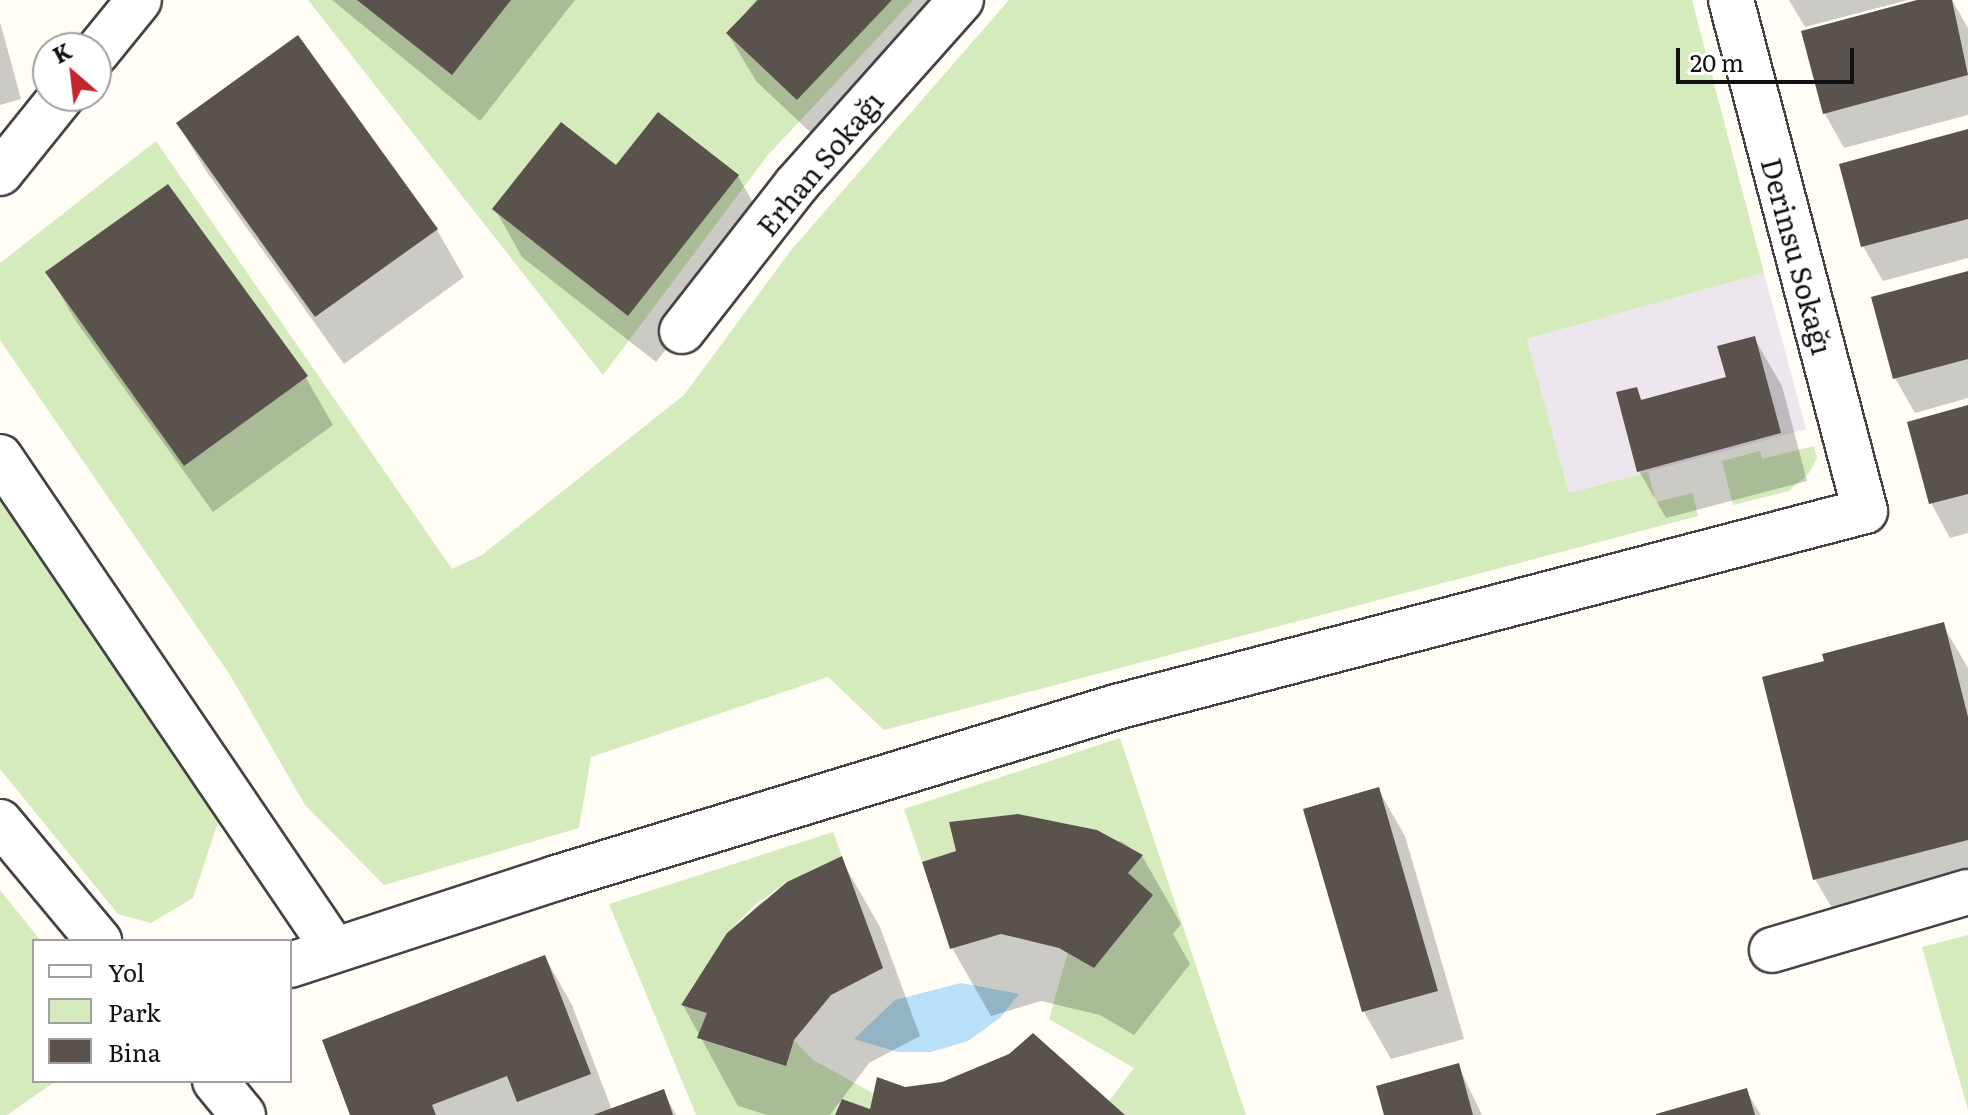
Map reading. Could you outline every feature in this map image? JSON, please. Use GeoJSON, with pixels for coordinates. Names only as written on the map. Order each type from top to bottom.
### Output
{"type":"FeatureCollection","features":[{"type":"Feature","properties":{"kind":"street"},"geometry":{"type":"LineString","coordinates":[[112,33],[139,0]]}},
{"type":"Feature","properties":{"kind":"street","name":"Erhan Sokağı"},"geometry":{"type":"LineString","coordinates":[[682,331],[796,185],[961,0]]}},
{"type":"Feature","properties":{"kind":"street","name":"Derinsu Sokağı"},"geometry":{"type":"LineString","coordinates":[[333,948],[1116,707],[1865,511],[1731,0]]}},
{"type":"Feature","properties":{"kind":"street"},"geometry":{"type":"LineString","coordinates":[[0,173],[49,112]]}},
{"type":"Feature","properties":{"kind":"street"},"geometry":{"type":"LineString","coordinates":[[0,457],[333,948],[292,964]]}},
{"type":"Feature","properties":{"kind":"street"},"geometry":{"type":"LineString","coordinates":[[0,822],[97,939]]}},
{"type":"Feature","properties":{"kind":"street"},"geometry":{"type":"LineString","coordinates":[[1772,950],[1968,892]]}},
{"type":"Feature","properties":{"kind":"street"},"geometry":{"type":"LineString","coordinates":[[217,1083],[243,1115]]}},
{"type":"Feature","properties":{"kind":"shaded area"},"geometry":{"type":"Polygon","coordinates":[[[1764,273],[1806,429],[1569,493],[1527,339],[1764,273]]]}},
{"type":"Feature","properties":{"kind":"green space"},"geometry":{"type":"Polygon","coordinates":[[[308,0],[913,0],[767,156],[603,375],[308,0]]]}},
{"type":"Feature","properties":{"kind":"green space"},"geometry":{"type":"Polygon","coordinates":[[[1009,0],[1692,0],[1764,273],[1527,339],[1569,493],[1648,472],[1656,502],[1693,493],[1698,516],[884,730],[828,677],[591,757],[579,828],[384,885],[305,805],[230,675],[0,340],[0,263],[156,141],[452,569],[482,555],[684,395],[792,249],[1009,0]]]}},
{"type":"Feature","properties":{"kind":"green space"},"geometry":{"type":"Polygon","coordinates":[[[1814,446],[1817,458],[1809,473],[1789,491],[1733,505],[1722,461],[1760,451],[1762,459],[1814,446]]]}},
{"type":"Feature","properties":{"kind":"green space"},"geometry":{"type":"Polygon","coordinates":[[[0,500],[221,813],[193,898],[151,923],[118,914],[0,769],[0,500]]]}},
{"type":"Feature","properties":{"kind":"green space"},"geometry":{"type":"Polygon","coordinates":[[[1120,738],[1246,1115],[1125,1115],[1109,1101],[1134,1068],[1049,1019],[1068,952],[1094,968],[1152,895],[1128,873],[1143,855],[1097,830],[1018,814],[949,822],[956,851],[922,862],[904,809],[1120,738]]]}},
{"type":"Feature","properties":{"kind":"green space"},"geometry":{"type":"Polygon","coordinates":[[[833,832],[842,856],[787,882],[756,904],[727,933],[681,1004],[707,1013],[698,1039],[785,1066],[794,1040],[813,1060],[873,1093],[870,1109],[842,1099],[835,1115],[696,1115],[609,904],[833,832]]]}},
{"type":"Feature","properties":{"kind":"green space"},"geometry":{"type":"Polygon","coordinates":[[[0,890],[39,939],[32,939],[32,1083],[53,1083],[7,1115],[0,1115],[0,890]]]}},
{"type":"Feature","properties":{"kind":"green space"},"geometry":{"type":"Polygon","coordinates":[[[1968,935],[1968,1110],[1922,947],[1968,935]]]}},
{"type":"Feature","properties":{"kind":"water"},"geometry":{"type":"Polygon","coordinates":[[[961,983],[1019,994],[1000,1018],[968,1041],[931,1052],[898,1052],[854,1039],[895,1000],[961,983]]]}},
{"type":"Feature","properties":{"kind":"building"},"geometry":{"type":"Polygon","coordinates":[[[357,0],[511,0],[452,75],[357,0]]]}},
{"type":"Feature","properties":{"kind":"building"},"geometry":{"type":"Polygon","coordinates":[[[758,0],[892,0],[797,100],[726,33],[758,0]]]}},
{"type":"Feature","properties":{"kind":"building"},"geometry":{"type":"Polygon","coordinates":[[[1917,0],[1952,0],[1968,75],[1823,114],[1801,31],[1917,0]]]}},
{"type":"Feature","properties":{"kind":"building"},"geometry":{"type":"Polygon","coordinates":[[[298,35],[438,229],[315,317],[176,123],[298,35]]]}},
{"type":"Feature","properties":{"kind":"building"},"geometry":{"type":"Polygon","coordinates":[[[658,112],[739,175],[628,316],[492,209],[561,122],[616,165],[658,112]]]}},
{"type":"Feature","properties":{"kind":"building"},"geometry":{"type":"Polygon","coordinates":[[[1968,129],[1968,219],[1861,247],[1839,164],[1968,129]]]}},
{"type":"Feature","properties":{"kind":"building"},"geometry":{"type":"Polygon","coordinates":[[[168,184],[308,376],[184,466],[45,272],[168,184]]]}},
{"type":"Feature","properties":{"kind":"building"},"geometry":{"type":"Polygon","coordinates":[[[1968,271],[1968,359],[1893,379],[1871,297],[1968,271]]]}},
{"type":"Feature","properties":{"kind":"building"},"geometry":{"type":"Polygon","coordinates":[[[1755,336],[1781,433],[1637,472],[1616,392],[1637,387],[1641,400],[1726,377],[1717,346],[1755,336]]]}},
{"type":"Feature","properties":{"kind":"building"},"geometry":{"type":"Polygon","coordinates":[[[1968,405],[1968,494],[1929,504],[1907,422],[1968,405]]]}},
{"type":"Feature","properties":{"kind":"building"},"geometry":{"type":"Polygon","coordinates":[[[1944,622],[1968,717],[1968,840],[1813,880],[1762,677],[1824,661],[1822,654],[1944,622]]]}},
{"type":"Feature","properties":{"kind":"building"},"geometry":{"type":"Polygon","coordinates":[[[1379,787],[1438,991],[1362,1012],[1303,809],[1379,787]]]}},
{"type":"Feature","properties":{"kind":"building"},"geometry":{"type":"Polygon","coordinates":[[[1018,814],[1097,830],[1143,855],[1128,873],[1153,895],[1094,968],[1059,948],[1001,934],[950,949],[922,862],[956,851],[949,822],[1018,814]]]}},
{"type":"Feature","properties":{"kind":"building"},"geometry":{"type":"Polygon","coordinates":[[[842,856],[883,968],[831,995],[794,1040],[786,1066],[697,1038],[707,1013],[681,1005],[727,933],[787,882],[842,856]]]}},
{"type":"Feature","properties":{"kind":"building"},"geometry":{"type":"Polygon","coordinates":[[[545,955],[591,1074],[517,1102],[507,1076],[432,1105],[436,1115],[350,1115],[322,1040],[545,955]]]}},
{"type":"Feature","properties":{"kind":"building"},"geometry":{"type":"Polygon","coordinates":[[[1033,1033],[1125,1115],[835,1115],[842,1099],[870,1109],[877,1077],[905,1087],[942,1082],[1009,1054],[1033,1033]]]}},
{"type":"Feature","properties":{"kind":"building"},"geometry":{"type":"Polygon","coordinates":[[[1459,1063],[1473,1115],[1384,1115],[1376,1086],[1459,1063]]]}},
{"type":"Feature","properties":{"kind":"building"},"geometry":{"type":"Polygon","coordinates":[[[1747,1088],[1755,1115],[1656,1115],[1656,1114],[1747,1088]]]}},
{"type":"Feature","properties":{"kind":"building"},"geometry":{"type":"Polygon","coordinates":[[[664,1089],[673,1115],[593,1115],[664,1089]]]}}]}
